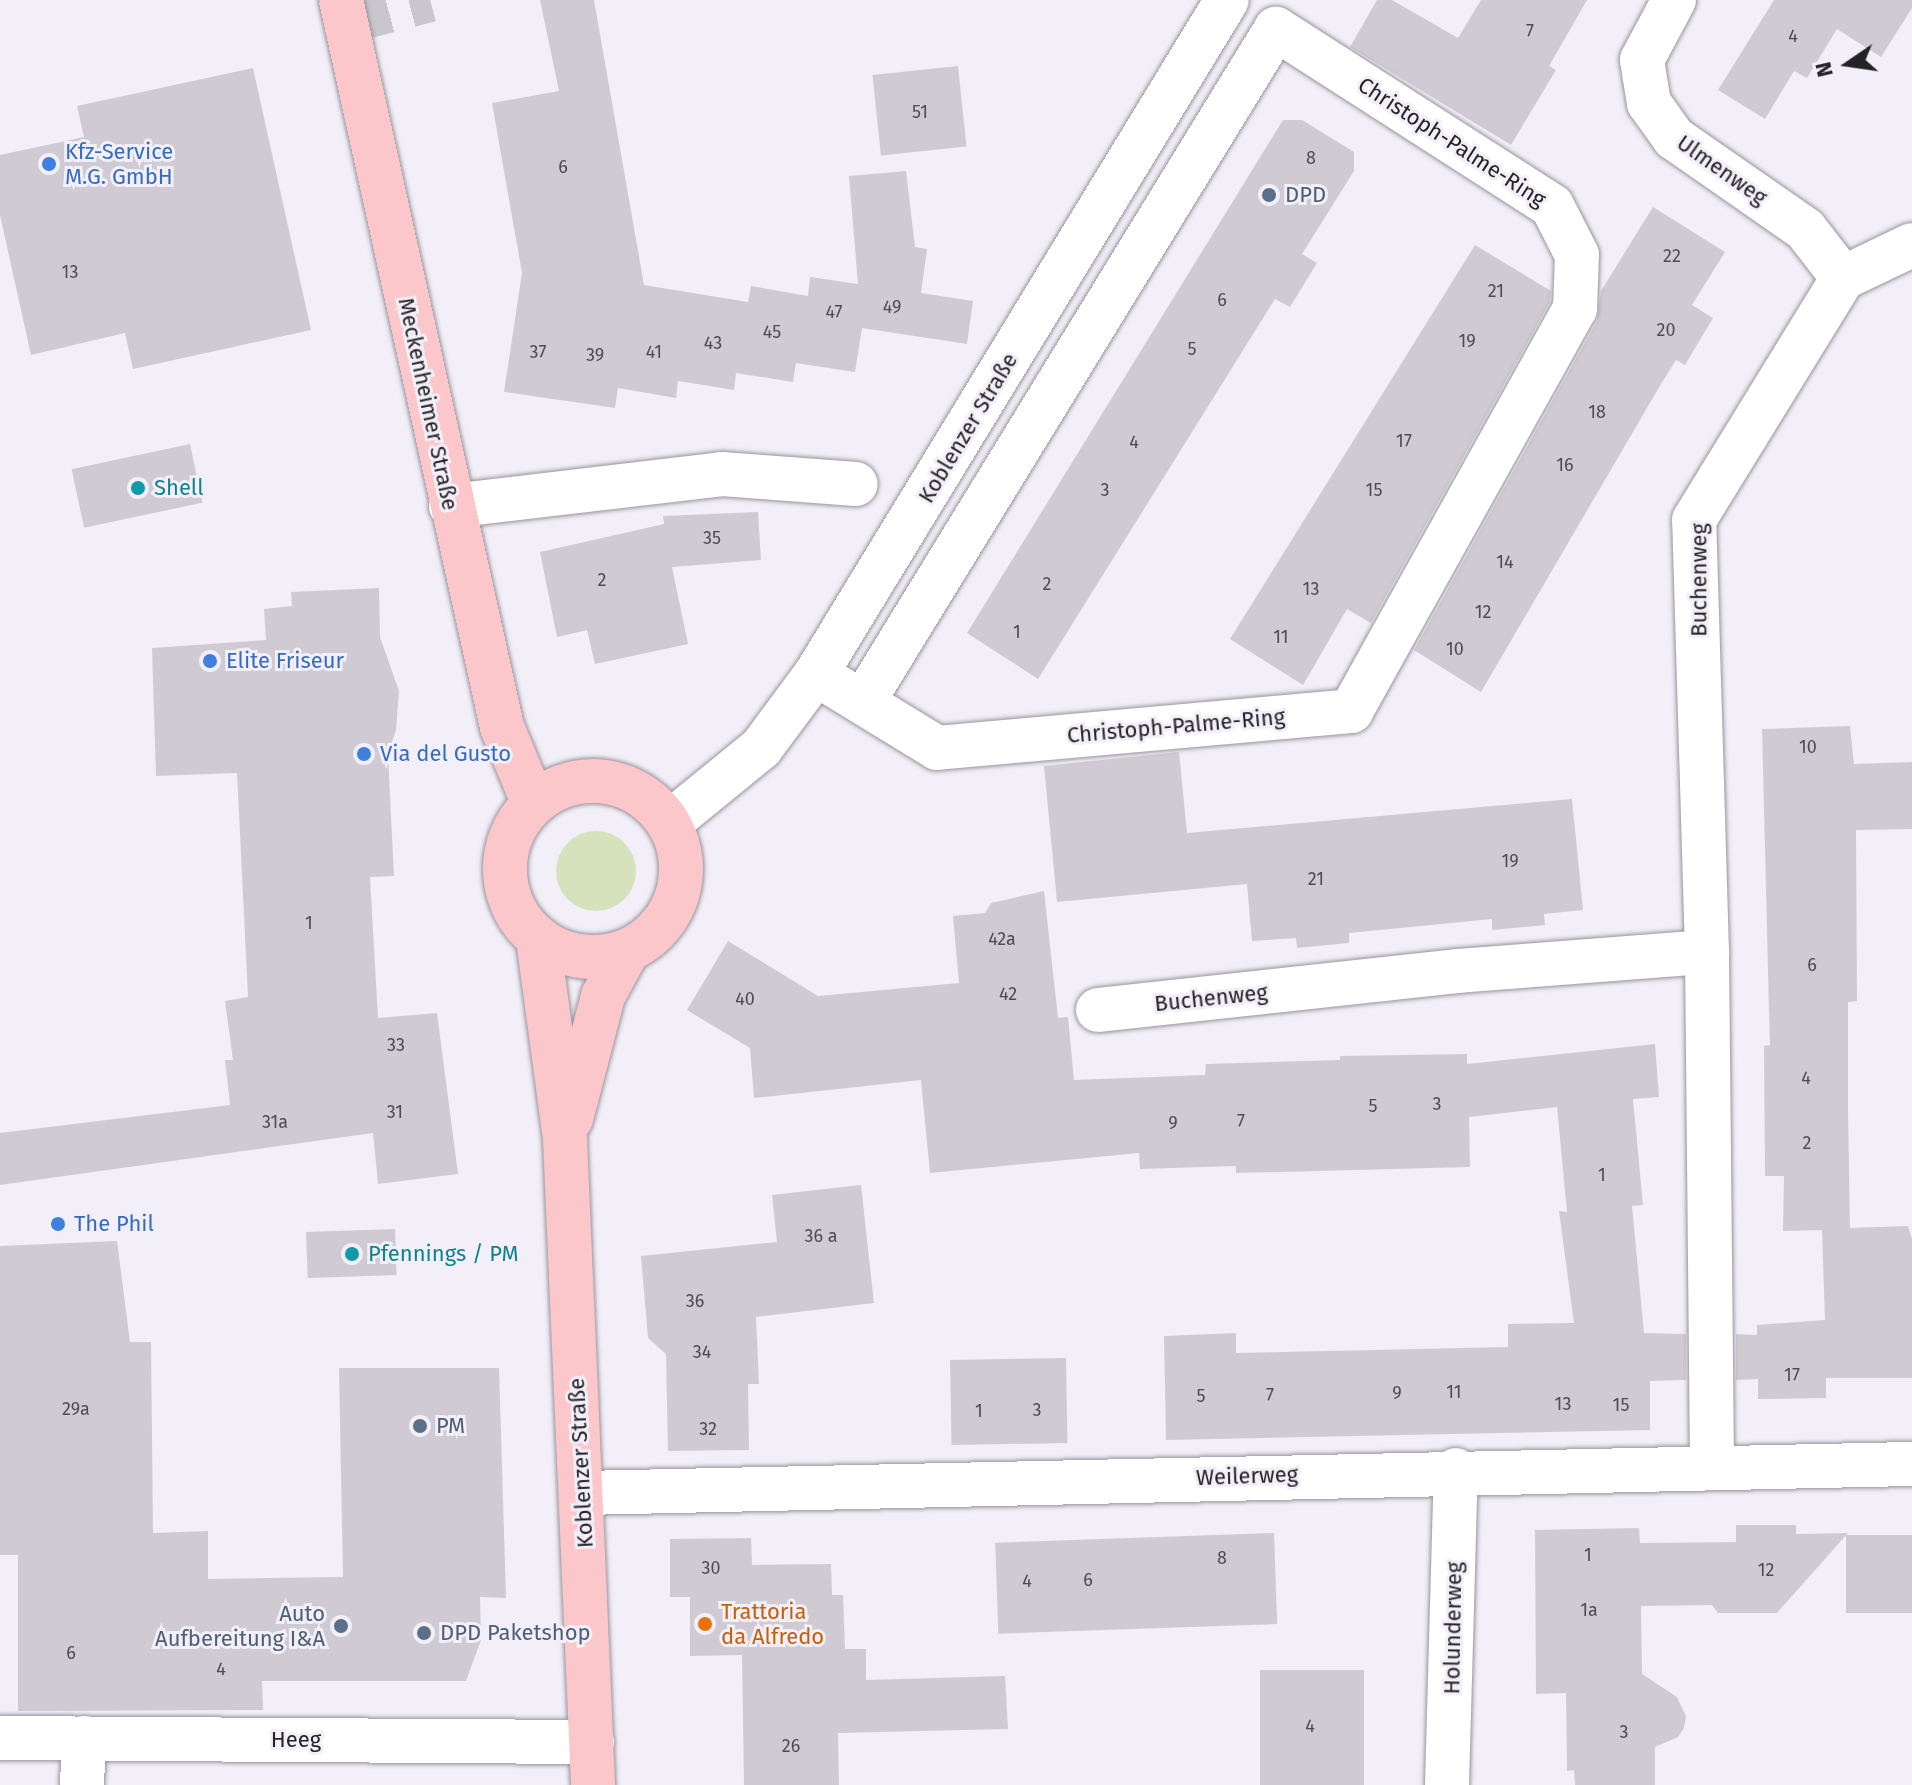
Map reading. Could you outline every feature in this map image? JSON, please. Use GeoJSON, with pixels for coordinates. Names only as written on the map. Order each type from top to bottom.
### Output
{"type":"FeatureCollection","features":[{"type":"Feature","properties":{"kind":"main road","name":"Meckenheimer Straße"},"geometry":{"type":"LineString","coordinates":[[341,0],[502,727],[533,802]]}},
{"type":"Feature","properties":{"kind":"main road"},"geometry":{"type":"LineString","coordinates":[[591,779],[621,784],[649,799],[669,823],[681,852],[681,882],[671,911],[653,935],[627,952],[581,957],[538,939],[517,916],[506,887],[504,857],[515,827],[533,802],[560,786],[591,779]]}},
{"type":"Feature","properties":{"kind":"main road","name":"Koblenzer Straße"},"geometry":{"type":"LineString","coordinates":[[538,939],[565,1140],[593,1785]]}},
{"type":"Feature","properties":{"kind":"main road","name":"Koblenzer Straße"},"geometry":{"type":"LineString","coordinates":[[565,1140],[603,996],[627,952]]}},
{"type":"Feature","properties":{"kind":"street"},"geometry":{"type":"LineString","coordinates":[[863,702],[1276,29],[1228,0]]}},
{"type":"Feature","properties":{"kind":"street","name":"Koblenzer Straße"},"geometry":{"type":"LineString","coordinates":[[669,823],[761,748],[816,674],[1228,0]]}},
{"type":"Feature","properties":{"kind":"street","name":"Ulmenweg"},"geometry":{"type":"LineString","coordinates":[[1674,0],[1642,60],[1649,103],[1674,138],[1805,229],[1843,278]]}},
{"type":"Feature","properties":{"kind":"street","name":"Christoph-Palme-Ring"},"geometry":{"type":"LineString","coordinates":[[816,674],[937,748],[1351,711],[1575,309],[1577,255],[1552,206],[1276,29]]}},
{"type":"Feature","properties":{"kind":"street"},"geometry":{"type":"LineString","coordinates":[[1843,278],[1912,245]]}},
{"type":"Feature","properties":{"kind":"street","name":"Buchenweg"},"geometry":{"type":"LineString","coordinates":[[1712,1464],[1707,952],[1694,520],[1843,278]]}},
{"type":"Feature","properties":{"kind":"street"},"geometry":{"type":"LineString","coordinates":[[451,506],[722,474],[856,484]]}},
{"type":"Feature","properties":{"kind":"street","name":"Buchenweg"},"geometry":{"type":"LineString","coordinates":[[1098,1010],[1458,971],[1707,952]]}},
{"type":"Feature","properties":{"kind":"street","name":"Weilerweg"},"geometry":{"type":"LineString","coordinates":[[582,1493],[1712,1464],[1912,1464]]}},
{"type":"Feature","properties":{"kind":"street","name":"Holunderweg"},"geometry":{"type":"LineString","coordinates":[[1447,1785],[1456,1470]]}},
{"type":"Feature","properties":{"kind":"street","name":"Heeg"},"geometry":{"type":"LineString","coordinates":[[0,1738],[592,1742]]}},
{"type":"Feature","properties":{"kind":"street"},"geometry":{"type":"LineString","coordinates":[[82,1785],[84,1738]]}},
{"type":"Feature","properties":{"kind":"green space"},"geometry":{"type":"Polygon","coordinates":[[[596,831],[611,834],[624,843],[633,856],[636,871],[633,886],[624,899],[611,908],[596,911],[581,908],[568,899],[559,886],[556,871],[559,856],[568,843],[581,834],[596,831]]]}},
{"type":"Feature","properties":{"kind":"building"},"geometry":{"type":"Polygon","coordinates":[[[540,0],[594,0],[644,285],[748,302],[751,286],[808,296],[810,277],[858,284],[849,176],[906,171],[915,247],[927,249],[921,293],[973,301],[967,344],[862,328],[855,372],[796,363],[793,382],[736,373],[734,390],[678,381],[676,398],[618,388],[615,408],[504,392],[522,273],[492,103],[559,91],[540,0]]]}},
{"type":"Feature","properties":{"kind":"building"},"geometry":{"type":"Polygon","coordinates":[[[1377,0],[1392,0],[1458,38],[1481,0],[1587,0],[1549,66],[1556,70],[1511,145],[1350,47],[1377,0]]]}},
{"type":"Feature","properties":{"kind":"building"},"geometry":{"type":"Polygon","coordinates":[[[1774,0],[1912,0],[1912,8],[1881,57],[1837,29],[1807,78],[1794,71],[1765,119],[1718,90],[1774,0]]]}},
{"type":"Feature","properties":{"kind":"building"},"geometry":{"type":"Polygon","coordinates":[[[958,66],[966,147],[881,156],[872,75],[958,66]]]}},
{"type":"Feature","properties":{"kind":"building"},"geometry":{"type":"Polygon","coordinates":[[[253,68],[311,330],[133,369],[125,333],[31,355],[0,215],[0,155],[84,137],[77,106],[253,68]]]}},
{"type":"Feature","properties":{"kind":"building"},"geometry":{"type":"Polygon","coordinates":[[[1283,120],[1302,120],[1354,152],[1354,171],[1302,254],[1317,263],[1290,307],[1275,299],[1038,679],[967,633],[1283,120]]]}},
{"type":"Feature","properties":{"kind":"building"},"geometry":{"type":"Polygon","coordinates":[[[1653,207],[1725,252],[1692,305],[1713,318],[1685,365],[1676,360],[1661,384],[1481,692],[1414,650],[1597,321],[1601,291],[1653,207]]]}},
{"type":"Feature","properties":{"kind":"building"},"geometry":{"type":"Polygon","coordinates":[[[1475,245],[1551,291],[1550,302],[1371,623],[1347,609],[1303,685],[1230,639],[1475,245]]]}},
{"type":"Feature","properties":{"kind":"building","name":"Shell"},"geometry":{"type":"Polygon","coordinates":[[[190,444],[202,503],[84,528],[72,469],[190,444]]]}},
{"type":"Feature","properties":{"kind":"building"},"geometry":{"type":"Polygon","coordinates":[[[758,512],[761,560],[672,567],[688,644],[595,664],[587,630],[557,637],[540,552],[664,524],[663,516],[758,512]]]}},
{"type":"Feature","properties":{"kind":"building"},"geometry":{"type":"Polygon","coordinates":[[[379,588],[380,637],[399,691],[396,730],[388,755],[394,876],[370,877],[378,1018],[437,1013],[458,1174],[378,1184],[373,1133],[0,1185],[0,1133],[230,1105],[225,1060],[233,1060],[225,1001],[248,997],[237,773],[156,776],[152,648],[266,640],[264,609],[292,606],[291,592],[379,588]]]}},
{"type":"Feature","properties":{"kind":"building"},"geometry":{"type":"Polygon","coordinates":[[[1850,726],[1854,764],[1912,762],[1912,829],[1856,830],[1857,1001],[1848,1002],[1848,1111],[1850,1228],[1908,1226],[1912,1239],[1912,1378],[1826,1378],[1826,1398],[1758,1399],[1758,1379],[1736,1380],[1736,1334],[1757,1335],[1757,1325],[1825,1320],[1822,1230],[1783,1231],[1784,1176],[1765,1176],[1764,1046],[1770,1045],[1762,729],[1850,726]]]}},
{"type":"Feature","properties":{"kind":"building"},"geometry":{"type":"Polygon","coordinates":[[[1179,752],[1187,833],[1572,799],[1583,910],[1544,914],[1545,925],[1492,930],[1492,919],[1349,933],[1349,943],[1297,948],[1296,938],[1252,941],[1247,884],[1057,902],[1044,766],[1179,752]]]}},
{"type":"Feature","properties":{"kind":"building"},"geometry":{"type":"Polygon","coordinates":[[[1044,891],[1058,1018],[1068,1017],[1074,1080],[1205,1075],[1206,1064],[1340,1060],[1340,1056],[1467,1054],[1467,1064],[1655,1044],[1659,1097],[1633,1099],[1643,1205],[1632,1206],[1644,1333],[1686,1334],[1686,1380],[1650,1381],[1650,1430],[1166,1440],[1164,1336],[1236,1333],[1236,1353],[1508,1347],[1508,1324],[1574,1323],[1559,1211],[1567,1212],[1557,1107],[1469,1117],[1470,1167],[1236,1173],[1236,1166],[1140,1169],[1139,1153],[930,1173],[921,1080],[754,1098],[750,1048],[687,1010],[728,941],[818,996],[959,983],[953,916],[985,913],[991,903],[1044,891]]]}},
{"type":"Feature","properties":{"kind":"building"},"geometry":{"type":"Polygon","coordinates":[[[861,1185],[874,1303],[756,1317],[759,1384],[748,1384],[749,1450],[668,1451],[666,1354],[648,1338],[641,1256],[777,1242],[772,1195],[861,1185]]]}},
{"type":"Feature","properties":{"kind":"building","name":"Pfennings / PM"},"geometry":{"type":"Polygon","coordinates":[[[395,1229],[397,1275],[308,1278],[306,1232],[395,1229]]]}},
{"type":"Feature","properties":{"kind":"building"},"geometry":{"type":"Polygon","coordinates":[[[117,1241],[130,1342],[151,1342],[153,1533],[208,1531],[208,1579],[343,1577],[339,1368],[499,1368],[506,1598],[480,1597],[481,1640],[466,1681],[262,1681],[263,1710],[18,1711],[18,1555],[0,1555],[0,1246],[117,1241]]]}},
{"type":"Feature","properties":{"kind":"building"},"geometry":{"type":"Polygon","coordinates":[[[1066,1358],[1067,1443],[952,1445],[950,1360],[1066,1358]]]}},
{"type":"Feature","properties":{"kind":"building"},"geometry":{"type":"Polygon","coordinates":[[[1736,1525],[1796,1525],[1796,1534],[1848,1533],[1777,1613],[1718,1613],[1712,1605],[1641,1606],[1642,1674],[1677,1697],[1686,1716],[1684,1728],[1678,1737],[1655,1747],[1655,1785],[1575,1785],[1574,1770],[1567,1771],[1566,1693],[1536,1694],[1535,1530],[1639,1528],[1640,1543],[1736,1542],[1736,1525]]]}},
{"type":"Feature","properties":{"kind":"building"},"geometry":{"type":"Polygon","coordinates":[[[1274,1533],[1277,1624],[998,1634],[995,1543],[1274,1533]]]}},
{"type":"Feature","properties":{"kind":"building"},"geometry":{"type":"Polygon","coordinates":[[[1846,1535],[1912,1535],[1912,1613],[1846,1613],[1846,1535]]]}},
{"type":"Feature","properties":{"kind":"building"},"geometry":{"type":"Polygon","coordinates":[[[751,1538],[752,1565],[831,1564],[832,1595],[843,1595],[845,1649],[866,1649],[866,1680],[1005,1676],[1008,1729],[838,1733],[839,1785],[744,1785],[742,1655],[690,1656],[690,1597],[670,1597],[670,1539],[751,1538]]]}},
{"type":"Feature","properties":{"kind":"building"},"geometry":{"type":"Polygon","coordinates":[[[1260,1670],[1364,1670],[1364,1785],[1260,1785],[1260,1670]]]}},
{"type":"Feature","properties":{"kind":"tunnel"},"geometry":{"type":"LineString","coordinates":[[346,22],[430,0]]}},
{"type":"Feature","properties":{"kind":"place","name":"Kfz-Service M.G. GmbH"},"geometry":{"type":"Point","coordinates":[49,164]}},
{"type":"Feature","properties":{"kind":"place","name":"DPD"},"geometry":{"type":"Point","coordinates":[1269,195]}},
{"type":"Feature","properties":{"kind":"place","name":"Shell"},"geometry":{"type":"Point","coordinates":[138,488]}},
{"type":"Feature","properties":{"kind":"place","name":"Elite Friseur"},"geometry":{"type":"Point","coordinates":[210,661]}},
{"type":"Feature","properties":{"kind":"place","name":"Via del Gusto"},"geometry":{"type":"Point","coordinates":[364,754]}},
{"type":"Feature","properties":{"kind":"place","name":"The Phil"},"geometry":{"type":"Point","coordinates":[58,1224]}},
{"type":"Feature","properties":{"kind":"place","name":"Pfennings / PM"},"geometry":{"type":"Point","coordinates":[352,1254]}},
{"type":"Feature","properties":{"kind":"place","name":"PM"},"geometry":{"type":"Point","coordinates":[420,1426]}},
{"type":"Feature","properties":{"kind":"place","name":"Trattoria da Alfredo"},"geometry":{"type":"Point","coordinates":[705,1624]}},
{"type":"Feature","properties":{"kind":"place","name":"Auto Aufbereitung I&A"},"geometry":{"type":"Point","coordinates":[341,1626]}},
{"type":"Feature","properties":{"kind":"place","name":"DPD Paketshop"},"geometry":{"type":"Point","coordinates":[424,1633]}}]}
